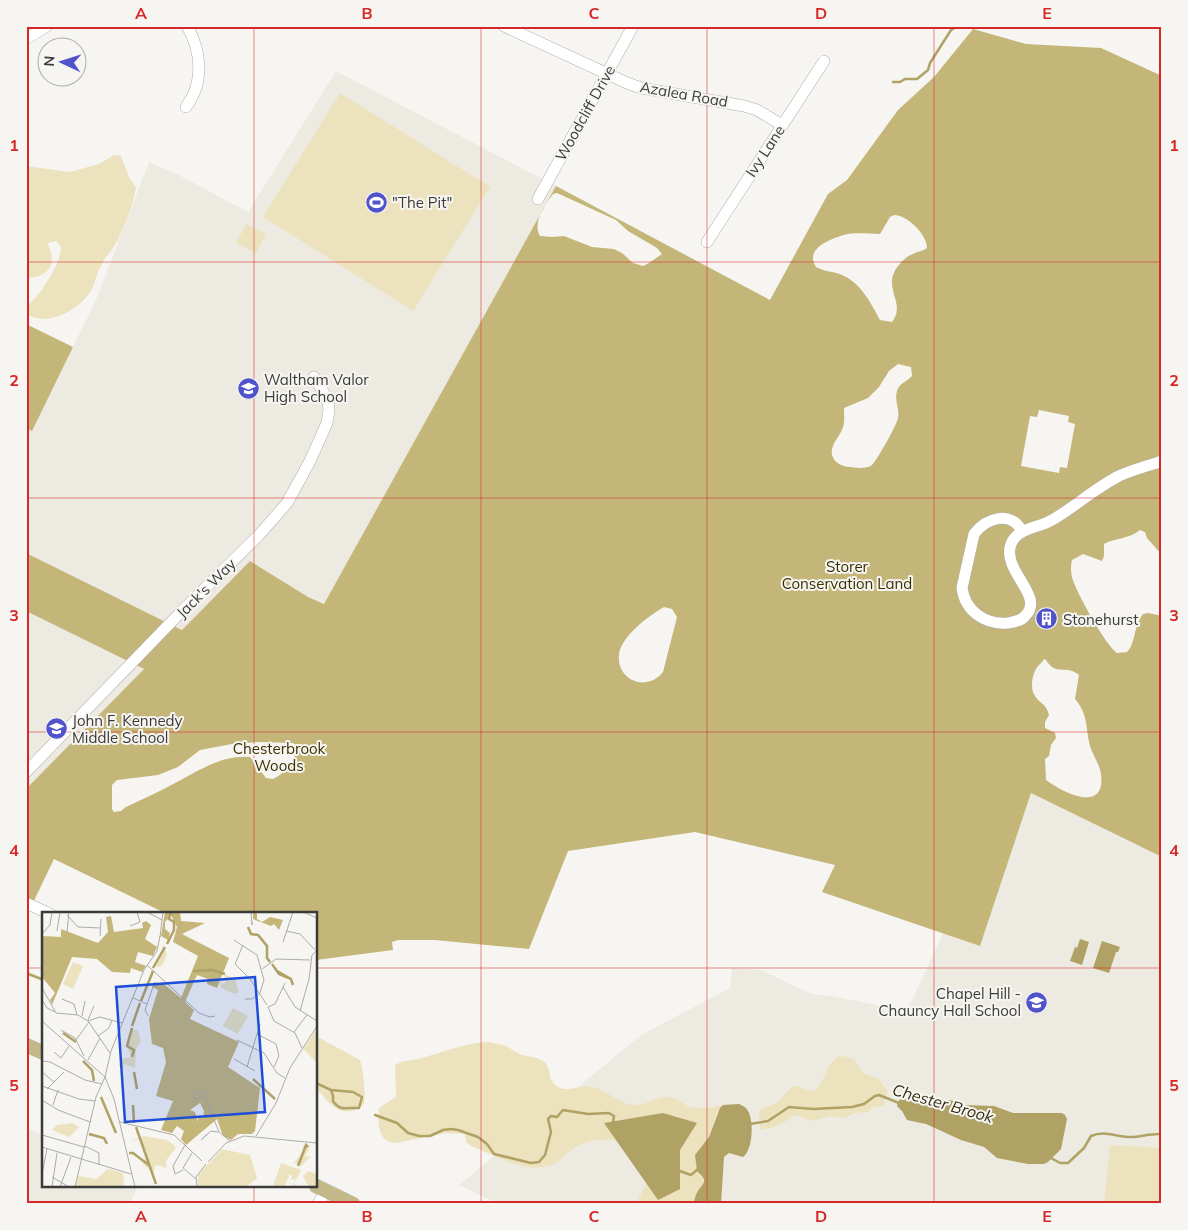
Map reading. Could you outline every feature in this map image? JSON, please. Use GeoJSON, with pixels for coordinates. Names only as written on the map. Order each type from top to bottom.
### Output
{"type":"FeatureCollection","features":[{"type":"Feature","properties":{"kind":"main road"},"geometry":{"type":"LineString","coordinates":[[26,1045],[42,1052]]}},
{"type":"Feature","properties":{"kind":"main road"},"geometry":{"type":"LineString","coordinates":[[321,1188],[353,1204]]}},
{"type":"Feature","properties":{"kind":"street"},"geometry":{"type":"LineString","coordinates":[[26,39],[47,26]]}},
{"type":"Feature","properties":{"kind":"street"},"geometry":{"type":"LineString","coordinates":[[186,107],[193,97],[199,73],[195,46],[187,26]]}},
{"type":"Feature","properties":{"kind":"street","name":"Azalea Road"},"geometry":{"type":"LineString","coordinates":[[504,26],[627,83],[657,92],[744,106],[757,110],[782,125]]}},
{"type":"Feature","properties":{"kind":"street","name":"Woodcliff Drive"},"geometry":{"type":"LineString","coordinates":[[538,199],[633,26]]}},
{"type":"Feature","properties":{"kind":"street","name":"Ivy Lane"},"geometry":{"type":"LineString","coordinates":[[707,242],[824,61]]}},
{"type":"Feature","properties":{"kind":"street","name":"Jack's Way"},"geometry":{"type":"LineString","coordinates":[[26,772],[181,612],[215,580],[287,503],[327,423],[328,400],[314,377]]}},
{"type":"Feature","properties":{"kind":"street"},"geometry":{"type":"LineString","coordinates":[[1022,531],[1018,524],[1004,518],[986,523],[974,534],[962,588],[963,597],[978,616],[990,622],[1002,623],[1021,620],[1027,615],[1030,607],[1030,597],[1027,588],[1012,567],[1010,560],[1011,543],[1016,536],[1022,531],[1037,528],[1052,520],[1121,475],[1162,461]]}},
{"type":"Feature","properties":{"kind":"street"},"geometry":{"type":"LineString","coordinates":[[26,903],[46,912]]}},
{"type":"Feature","properties":{"kind":"street"},"geometry":{"type":"LineString","coordinates":[[318,1204],[321,1188]]}},
{"type":"Feature","properties":{"kind":"shaded area","name":"Waltham Valor High School"},"geometry":{"type":"Polygon","coordinates":[[[336,71],[556,186],[324,604],[308,597],[250,561],[182,630],[26,553],[26,428],[32,430],[96,300],[149,162],[177,174],[248,212],[336,71]]]}},
{"type":"Feature","properties":{"kind":"shaded area","name":"\"The Pit\""},"geometry":{"type":"Polygon","coordinates":[[[340,93],[490,187],[413,311],[263,217],[340,93]]]}},
{"type":"Feature","properties":{"kind":"shaded area"},"geometry":{"type":"Polygon","coordinates":[[[114,155],[121,156],[130,179],[136,187],[120,236],[100,267],[92,289],[80,303],[64,314],[54,318],[35,318],[26,314],[29,304],[41,291],[54,270],[61,247],[56,241],[48,243],[52,257],[50,268],[40,276],[26,278],[26,166],[70,172],[99,164],[114,155]]]}},
{"type":"Feature","properties":{"kind":"shaded area"},"geometry":{"type":"Polygon","coordinates":[[[246,224],[266,234],[256,253],[236,243],[246,224]]]}},
{"type":"Feature","properties":{"kind":"shaded area","name":"John F. Kennedy Middle School"},"geometry":{"type":"Polygon","coordinates":[[[26,611],[144,669],[26,789],[26,611]]]}},
{"type":"Feature","properties":{"kind":"shaded area","name":"Chapel Hill - Chauncy Hall School"},"geometry":{"type":"Polygon","coordinates":[[[1031,793],[1162,857],[1162,1204],[498,1204],[459,1185],[641,1035],[730,988],[732,968],[761,970],[811,994],[832,996],[907,1011],[943,933],[980,946],[1031,793]]]}},
{"type":"Feature","properties":{"kind":"shaded area"},"geometry":{"type":"Polygon","coordinates":[[[318,1037],[360,1060],[362,1069],[364,1104],[353,1110],[343,1111],[329,1102],[318,1090],[318,1037]]]}},
{"type":"Feature","properties":{"kind":"shaded area"},"geometry":{"type":"Polygon","coordinates":[[[488,1042],[504,1045],[522,1055],[545,1062],[551,1080],[561,1088],[593,1087],[631,1105],[668,1097],[696,1108],[723,1105],[717,1112],[709,1137],[698,1151],[699,1173],[704,1181],[697,1192],[693,1204],[636,1204],[646,1184],[645,1175],[618,1140],[586,1142],[575,1147],[555,1164],[531,1167],[510,1163],[471,1146],[466,1142],[465,1134],[446,1133],[396,1143],[385,1140],[380,1131],[379,1108],[396,1097],[395,1065],[403,1061],[418,1059],[461,1046],[488,1042]]]}},
{"type":"Feature","properties":{"kind":"shaded area"},"geometry":{"type":"Polygon","coordinates":[[[840,1056],[853,1059],[863,1073],[879,1079],[888,1092],[883,1106],[873,1107],[867,1112],[855,1113],[845,1118],[830,1116],[813,1121],[795,1115],[779,1125],[760,1130],[759,1113],[762,1108],[777,1102],[794,1086],[802,1087],[807,1091],[815,1090],[831,1063],[840,1056]]]}},
{"type":"Feature","properties":{"kind":"shaded area"},"geometry":{"type":"Polygon","coordinates":[[[26,1127],[42,1136],[42,1188],[137,1188],[130,1204],[26,1204],[26,1127]]]}},
{"type":"Feature","properties":{"kind":"shaded area"},"geometry":{"type":"Polygon","coordinates":[[[1110,1145],[1162,1148],[1162,1204],[1104,1204],[1110,1145]]]}},
{"type":"Feature","properties":{"kind":"green space","name":"Storer Conservation Land"},"geometry":{"type":"Polygon","coordinates":[[[973,29],[1026,44],[1101,48],[1162,76],[1162,555],[1147,538],[1145,532],[1140,530],[1104,544],[1102,561],[1083,554],[1072,560],[1071,569],[1074,583],[1087,609],[1099,630],[1117,653],[1127,652],[1130,648],[1143,614],[1148,613],[1162,616],[1162,857],[1031,793],[980,946],[822,892],[835,865],[695,832],[568,851],[529,949],[435,940],[398,940],[392,942],[393,950],[318,960],[318,912],[163,912],[54,859],[29,911],[26,910],[26,789],[144,669],[26,611],[26,553],[182,630],[250,561],[308,597],[324,604],[540,214],[538,231],[540,236],[564,236],[592,247],[614,249],[622,253],[633,263],[643,266],[662,254],[657,248],[628,231],[616,220],[557,193],[553,194],[546,204],[556,186],[770,300],[828,194],[847,180],[898,110],[934,77],[973,29]],[[894,215],[890,217],[880,234],[844,235],[826,242],[816,250],[813,255],[813,261],[816,267],[842,275],[855,283],[865,294],[880,320],[892,322],[897,308],[892,281],[893,274],[907,257],[927,248],[924,237],[915,226],[905,218],[894,215]],[[898,364],[889,371],[879,387],[868,398],[844,408],[843,427],[832,451],[835,460],[842,465],[864,468],[872,465],[897,422],[897,391],[899,386],[912,376],[911,367],[898,364]],[[1039,410],[1037,417],[1030,416],[1021,466],[1059,473],[1060,467],[1067,468],[1075,424],[1068,422],[1069,416],[1039,410]],[[664,607],[637,627],[621,647],[619,663],[622,671],[634,681],[649,682],[663,672],[677,617],[672,609],[664,607]],[[1044,659],[1033,675],[1032,690],[1048,711],[1049,715],[1045,722],[1045,728],[1055,733],[1056,738],[1051,745],[1049,756],[1045,759],[1046,780],[1072,794],[1090,797],[1097,794],[1101,787],[1101,774],[1090,746],[1084,714],[1075,699],[1079,675],[1070,670],[1054,668],[1044,659]],[[258,742],[232,744],[200,750],[178,767],[158,775],[117,780],[112,785],[112,809],[114,812],[121,811],[211,764],[230,758],[250,757],[266,778],[273,779],[290,765],[295,756],[297,746],[293,743],[258,742]]]}},
{"type":"Feature","properties":{"kind":"green space"},"geometry":{"type":"Polygon","coordinates":[[[26,324],[73,347],[32,431],[26,428],[26,324]]]}},
{"type":"Feature","properties":{"kind":"water"},"geometry":{"type":"Polygon","coordinates":[[[1080,939],[1089,942],[1082,965],[1070,961],[1080,939]]]}},
{"type":"Feature","properties":{"kind":"water"},"geometry":{"type":"Polygon","coordinates":[[[1102,941],[1120,947],[1118,952],[1116,952],[1109,973],[1093,968],[1102,941]]]}},
{"type":"Feature","properties":{"kind":"water"},"geometry":{"type":"Polygon","coordinates":[[[899,1100],[950,1100],[964,1105],[994,1106],[1013,1113],[1062,1113],[1067,1119],[1061,1149],[1044,1164],[1028,1164],[997,1158],[984,1147],[961,1140],[926,1124],[907,1120],[897,1106],[899,1100]]]}},
{"type":"Feature","properties":{"kind":"water"},"geometry":{"type":"Polygon","coordinates":[[[739,1104],[746,1108],[750,1116],[751,1142],[749,1148],[743,1157],[729,1153],[724,1157],[721,1204],[693,1204],[704,1181],[697,1171],[695,1155],[709,1137],[720,1108],[723,1105],[739,1104]]]}},
{"type":"Feature","properties":{"kind":"water"},"geometry":{"type":"Polygon","coordinates":[[[663,1113],[697,1123],[680,1150],[680,1189],[658,1200],[604,1123],[663,1113]]]}},
{"type":"Feature","properties":{"kind":"waterway"},"geometry":{"type":"LineString","coordinates":[[893,82],[917,79],[928,70],[930,63],[951,30],[958,26]]}},
{"type":"Feature","properties":{"kind":"waterway","name":"Chester Brook"},"geometry":{"type":"LineString","coordinates":[[26,973],[42,979]]}},
{"type":"Feature","properties":{"kind":"waterway","name":"Chester Brook"},"geometry":{"type":"LineString","coordinates":[[318,1084],[331,1090]]}},
{"type":"Feature","properties":{"kind":"waterway","name":"Chester Brook"},"geometry":{"type":"LineString","coordinates":[[331,1090],[353,1092],[362,1097],[359,1108],[338,1107],[333,1101],[331,1090]]}},
{"type":"Feature","properties":{"kind":"waterway","name":"Chester Brook"},"geometry":{"type":"LineString","coordinates":[[750,1124],[768,1121],[789,1107],[813,1109],[852,1107],[864,1104],[879,1095],[899,1103]]}},
{"type":"Feature","properties":{"kind":"waterway","name":"Chester Brook"},"geometry":{"type":"LineString","coordinates":[[375,1115],[397,1123],[408,1133],[419,1136],[430,1136],[443,1130],[458,1130],[478,1137],[487,1144],[494,1154],[531,1163],[539,1162],[545,1155],[551,1132],[548,1119],[551,1116],[557,1117],[563,1110],[588,1114],[609,1113],[614,1116],[613,1123]]}},
{"type":"Feature","properties":{"kind":"waterway","name":"Chester Brook"},"geometry":{"type":"LineString","coordinates":[[1051,1158],[1060,1163],[1068,1163],[1084,1148],[1091,1136],[1096,1134],[1125,1137],[1162,1134]]}},
{"type":"Feature","properties":{"kind":"waterway","name":"Chester Brook"},"geometry":{"type":"LineString","coordinates":[[677,1170],[691,1175],[698,1169]]}},
{"type":"Feature","properties":{"kind":"place","name":"\"The Pit\""},"geometry":{"type":"Point","coordinates":[376,202]}},
{"type":"Feature","properties":{"kind":"place","name":"Waltham Valor High School"},"geometry":{"type":"Point","coordinates":[248,388]}},
{"type":"Feature","properties":{"kind":"place","name":"Stonehurst"},"geometry":{"type":"Point","coordinates":[1047,619]}},
{"type":"Feature","properties":{"kind":"place","name":"John F. Kennedy Middle School"},"geometry":{"type":"Point","coordinates":[56,729]}},
{"type":"Feature","properties":{"kind":"place","name":"Chapel Hill - Chauncy Hall School"},"geometry":{"type":"Point","coordinates":[1037,1002]}},
{"type":"Feature","properties":{"kind":"park label","name":"Chesterbrook Woods"},"geometry":{"type":"Point","coordinates":[279,756]}}]}
